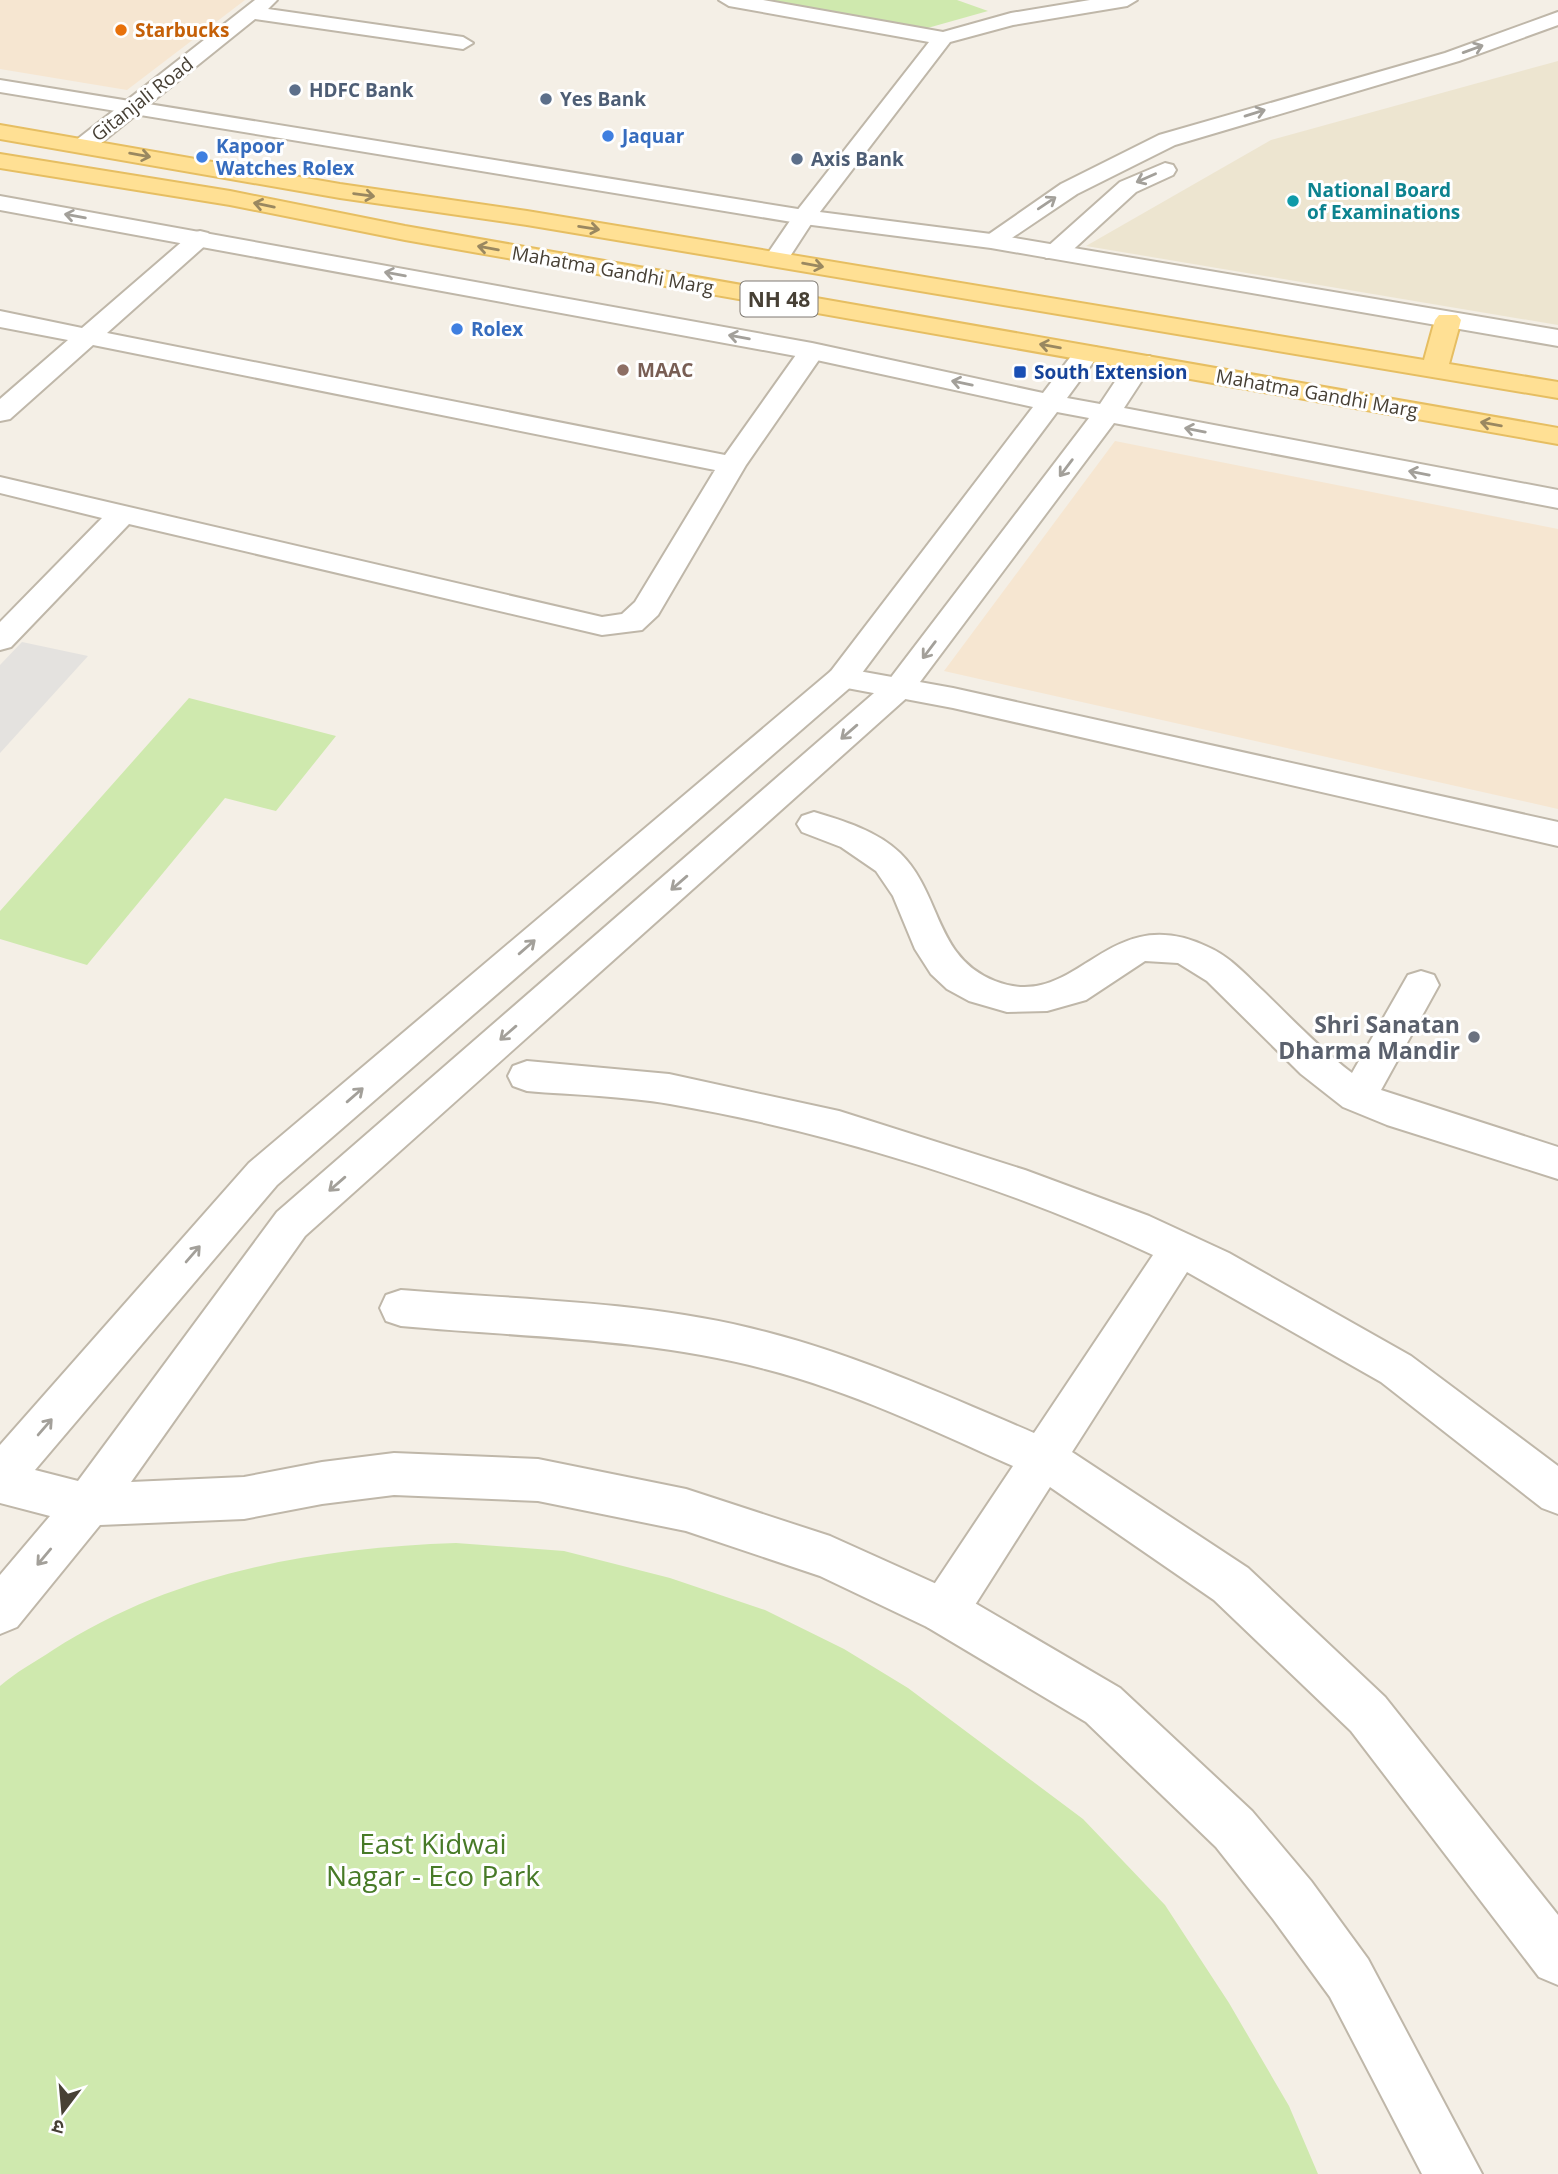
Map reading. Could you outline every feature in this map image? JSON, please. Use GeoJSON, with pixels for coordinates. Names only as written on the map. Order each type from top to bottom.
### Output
{"type":"FeatureCollection","features":[{"type":"Feature","properties":{"kind":"main road","name":"Mahatma Gandhi Marg"},"geometry":{"type":"LineString","coordinates":[[0,132],[328,189],[527,218],[1558,390]]}},
{"type":"Feature","properties":{"kind":"main road","name":"Mahatma Gandhi Marg"},"geometry":{"type":"LineString","coordinates":[[0,161],[230,198],[405,233],[1558,436]]}},
{"type":"Feature","properties":{"kind":"main road"},"geometry":{"type":"LineString","coordinates":[[1434,369],[1448,320]]}},
{"type":"Feature","properties":{"kind":"street"},"geometry":{"type":"LineString","coordinates":[[729,0],[943,38],[1011,19],[1127,0]]}},
{"type":"Feature","properties":{"kind":"street"},"geometry":{"type":"LineString","coordinates":[[260,6],[463,43]]}},
{"type":"Feature","properties":{"kind":"street","name":"Gitanjali Road"},"geometry":{"type":"LineString","coordinates":[[83,146],[260,6]]}},
{"type":"Feature","properties":{"kind":"street"},"geometry":{"type":"LineString","coordinates":[[990,241],[1069,189],[1167,141],[1452,57],[1558,18]]}},
{"type":"Feature","properties":{"kind":"street"},"geometry":{"type":"LineString","coordinates":[[776,259],[804,217],[943,38]]}},
{"type":"Feature","properties":{"kind":"street"},"geometry":{"type":"LineString","coordinates":[[1209,150],[1232,140],[1396,96],[1558,38]]}},
{"type":"Feature","properties":{"kind":"street"},"geometry":{"type":"LineString","coordinates":[[0,86],[804,217],[990,241],[1558,338]]}},
{"type":"Feature","properties":{"kind":"street"},"geometry":{"type":"LineString","coordinates":[[1055,253],[1128,187],[1186,161]]}},
{"type":"Feature","properties":{"kind":"street"},"geometry":{"type":"LineString","coordinates":[[0,203],[812,351],[1053,403],[1558,499]]}},
{"type":"Feature","properties":{"kind":"street"},"geometry":{"type":"LineString","coordinates":[[0,413],[200,238]]}},
{"type":"Feature","properties":{"kind":"street"},"geometry":{"type":"LineString","coordinates":[[0,320],[733,465]]}},
{"type":"Feature","properties":{"kind":"street"},"geometry":{"type":"LineString","coordinates":[[0,485],[602,626],[631,623],[647,608],[733,465],[812,351]]}},
{"type":"Feature","properties":{"kind":"street"},"geometry":{"type":"LineString","coordinates":[[1087,353],[1053,403],[842,678],[263,1174],[0,1480],[88,1505],[244,1498],[323,1483],[394,1474],[538,1480],[686,1510],[830,1558],[943,1611],[1103,1706],[1234,1829],[1292,1900],[1349,1978],[1453,2174]]}},
{"type":"Feature","properties":{"kind":"street"},"geometry":{"type":"LineString","coordinates":[[0,1611],[88,1505],[291,1224],[900,687],[1107,413],[1141,362]]}},
{"type":"Feature","properties":{"kind":"street"},"geometry":{"type":"LineString","coordinates":[[0,640],[124,512]]}},
{"type":"Feature","properties":{"kind":"street"},"geometry":{"type":"LineString","coordinates":[[842,678],[900,687],[1558,834]]}},
{"type":"Feature","properties":{"kind":"street"},"geometry":{"type":"LineString","coordinates":[[814,824],[842,833],[890,863],[911,899],[933,953],[954,975],[983,992],[1018,999],[1053,997],[1083,985],[1131,950],[1160,946],[1187,952],[1214,966],[1317,1066],[1358,1096],[1416,1119],[1497,1141],[1558,1163]]}},
{"type":"Feature","properties":{"kind":"street"},"geometry":{"type":"LineString","coordinates":[[1358,1096],[1421,985]]}},
{"type":"Feature","properties":{"kind":"street"},"geometry":{"type":"LineString","coordinates":[[527,1076],[669,1089],[839,1126],[1011,1181],[1180,1248],[1285,1303],[1396,1369],[1558,1493]]}},
{"type":"Feature","properties":{"kind":"street"},"geometry":{"type":"LineString","coordinates":[[943,1611],[1045,1459],[1180,1248]]}},
{"type":"Feature","properties":{"kind":"street"},"geometry":{"type":"LineString","coordinates":[[401,1308],[653,1330],[765,1350],[889,1391],[1045,1459],[1231,1584],[1368,1714],[1558,1958]]}},
{"type":"Feature","properties":{"kind":"shaded area"},"geometry":{"type":"Polygon","coordinates":[[[0,0],[245,0],[127,90],[0,69],[0,0]]]}},
{"type":"Feature","properties":{"kind":"shaded area"},"geometry":{"type":"Polygon","coordinates":[[[1558,61],[1558,325],[1086,246],[1271,140],[1558,61]]]}},
{"type":"Feature","properties":{"kind":"shaded area"},"geometry":{"type":"Polygon","coordinates":[[[1115,441],[1558,529],[1558,809],[944,671],[1115,441]]]}},
{"type":"Feature","properties":{"kind":"shaded area"},"geometry":{"type":"Polygon","coordinates":[[[22,642],[88,656],[0,753],[0,665],[22,642]]]}},
{"type":"Feature","properties":{"kind":"green space"},"geometry":{"type":"Polygon","coordinates":[[[765,0],[957,0],[988,11],[924,29],[765,0]]]}},
{"type":"Feature","properties":{"kind":"green space"},"geometry":{"type":"Polygon","coordinates":[[[189,698],[336,736],[276,811],[225,798],[87,965],[0,939],[0,911],[189,698]]]}},
{"type":"Feature","properties":{"kind":"green space","name":"East Kidwai Nagar - Eco Park"},"geometry":{"type":"Polygon","coordinates":[[[456,1543],[564,1551],[670,1578],[765,1610],[844,1649],[908,1688],[1083,1819],[1165,1905],[1229,2003],[1289,2106],[1318,2174],[0,2174],[0,1686],[99,1623],[196,1583],[298,1558],[456,1543]]]}},
{"type":"Feature","properties":{"kind":"place","name":"Starbucks"},"geometry":{"type":"Point","coordinates":[121,30]}},
{"type":"Feature","properties":{"kind":"place","name":"HDFC Bank"},"geometry":{"type":"Point","coordinates":[295,90]}},
{"type":"Feature","properties":{"kind":"place","name":"Yes Bank"},"geometry":{"type":"Point","coordinates":[546,99]}},
{"type":"Feature","properties":{"kind":"place","name":"Jaquar"},"geometry":{"type":"Point","coordinates":[608,136]}},
{"type":"Feature","properties":{"kind":"place","name":"Kapoor Watches Rolex"},"geometry":{"type":"Point","coordinates":[202,157]}},
{"type":"Feature","properties":{"kind":"place","name":"Axis Bank"},"geometry":{"type":"Point","coordinates":[797,159]}},
{"type":"Feature","properties":{"kind":"place","name":"National Board of Examinations"},"geometry":{"type":"Point","coordinates":[1293,201]}},
{"type":"Feature","properties":{"kind":"place","name":"Rolex"},"geometry":{"type":"Point","coordinates":[457,329]}},
{"type":"Feature","properties":{"kind":"place","name":"MAAC"},"geometry":{"type":"Point","coordinates":[623,370]}},
{"type":"Feature","properties":{"kind":"place","name":"South Extension"},"geometry":{"type":"Point","coordinates":[1020,372]}},
{"type":"Feature","properties":{"kind":"place","name":"Shri Sanatan Dharma Mandir"},"geometry":{"type":"Point","coordinates":[1474,1037]}}]}
